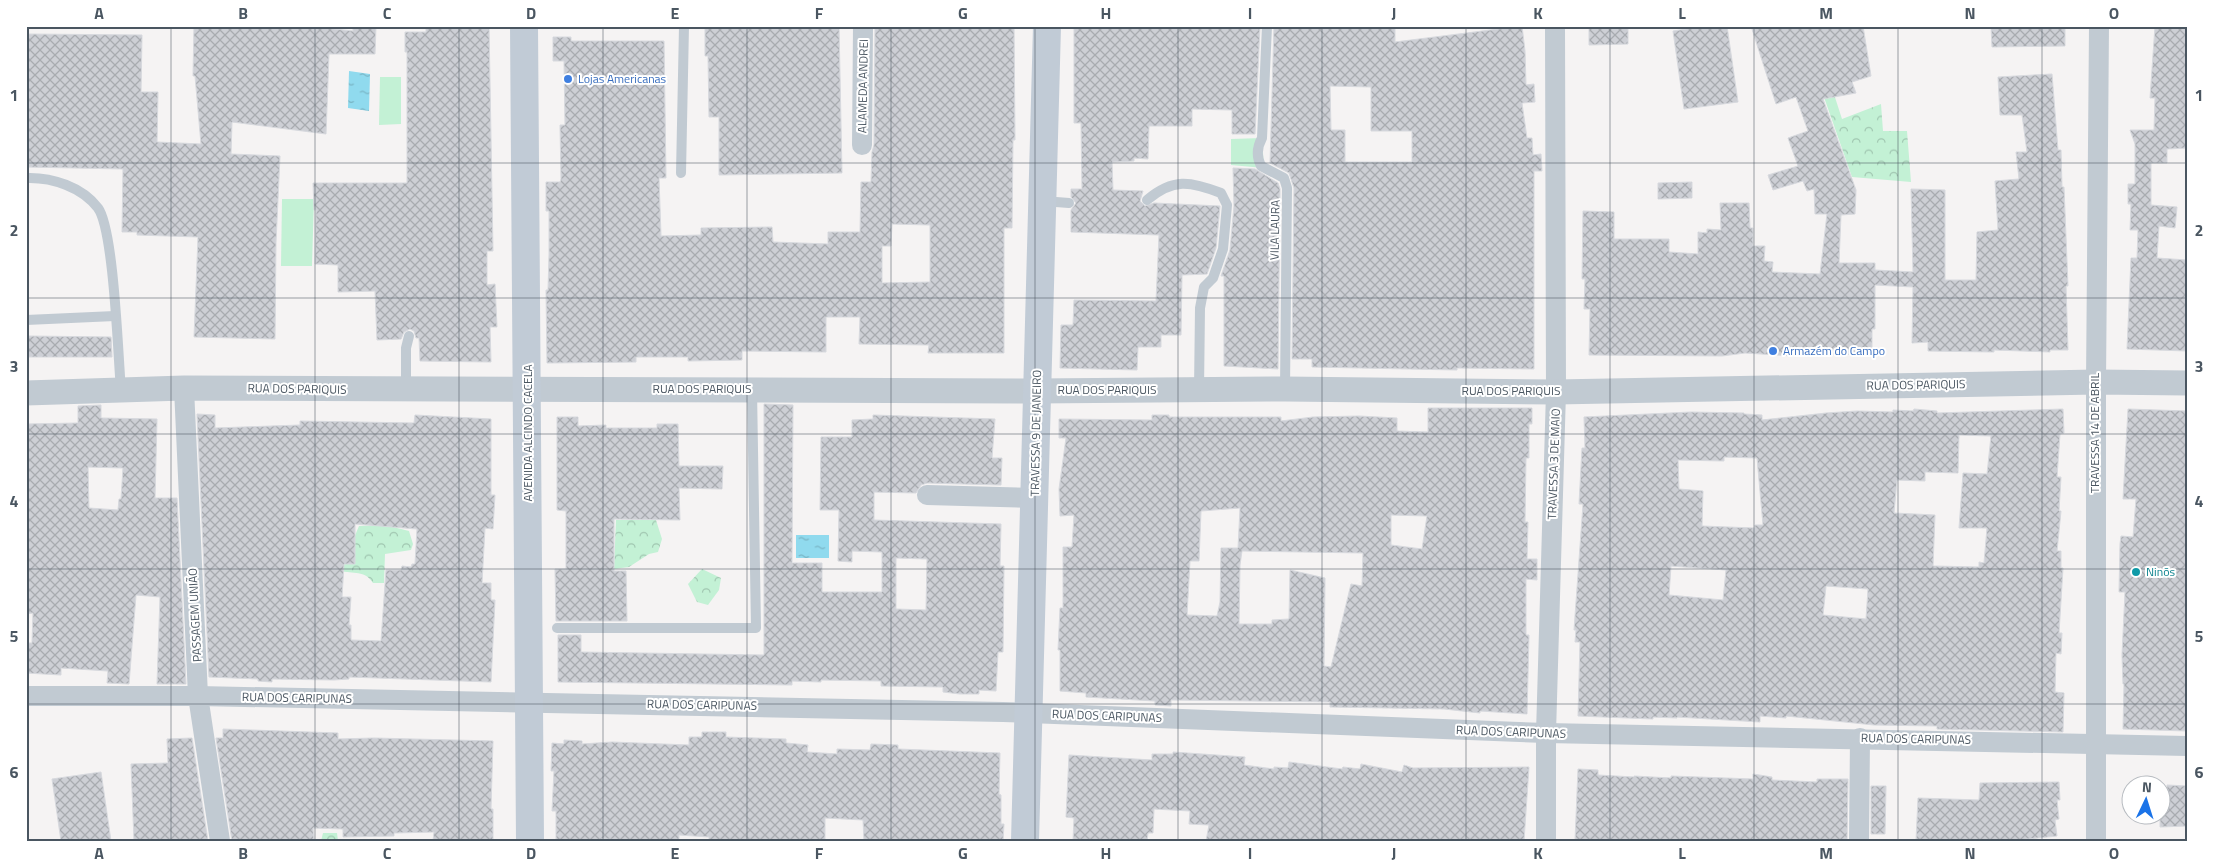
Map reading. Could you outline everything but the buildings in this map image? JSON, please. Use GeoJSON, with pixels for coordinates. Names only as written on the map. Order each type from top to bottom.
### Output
{"type":"FeatureCollection","features":[{"type":"Feature","properties":{"kind":"main road","name":"AVENIDA ALCINDO CACELA"},"geometry":{"type":"LineString","coordinates":[[524,26],[530,841]]}},
{"type":"Feature","properties":{"kind":"main road","name":"TRAVESSA 9 DE JANEIRO"},"geometry":{"type":"LineString","coordinates":[[1025,841],[1035,498],[1036,391],[1048,26]]}},
{"type":"Feature","properties":{"kind":"street","name":"ALAMEDA ANDREI"},"geometry":{"type":"LineString","coordinates":[[862,145],[863,26]]}},
{"type":"Feature","properties":{"kind":"street","name":"TRAVESSA 3 DE MAIO"},"geometry":{"type":"LineString","coordinates":[[1546,841],[1546,733],[1556,392],[1555,26]]}},
{"type":"Feature","properties":{"kind":"street","name":"TRAVESSA 14 DE ABRIL"},"geometry":{"type":"LineString","coordinates":[[2096,841],[2096,382],[2099,26]]}},
{"type":"Feature","properties":{"kind":"street","name":"RUA DOS PARIQUIS"},"geometry":{"type":"LineString","coordinates":[[26,393],[184,388],[1036,391],[1285,389],[1556,392],[2096,382],[2187,383]]}},
{"type":"Feature","properties":{"kind":"street","name":"PASSAGEM UNIÃO"},"geometry":{"type":"LineString","coordinates":[[184,388],[198,696],[220,841]]}},
{"type":"Feature","properties":{"kind":"street"},"geometry":{"type":"LineString","coordinates":[[927,495],[1035,498]]}},
{"type":"Feature","properties":{"kind":"street","name":"RUA DOS CARIPUNAS"},"geometry":{"type":"LineString","coordinates":[[26,696],[198,696],[529,701],[1028,713],[1546,733],[2187,746]]}},
{"type":"Feature","properties":{"kind":"street"},"geometry":{"type":"LineString","coordinates":[[1859,841],[1860,738]]}},
{"type":"Feature","properties":{"kind":"lane"},"geometry":{"type":"LineString","coordinates":[[681,173],[684,26]]}},
{"type":"Feature","properties":{"kind":"lane","name":"VILA LAURA"},"geometry":{"type":"LineString","coordinates":[[1267,26],[1262,138],[1258,156],[1261,166],[1284,178],[1287,188],[1285,389]]}},
{"type":"Feature","properties":{"kind":"lane"},"geometry":{"type":"LineString","coordinates":[[26,178],[34,178],[77,188],[99,208],[109,242],[121,391]]}},
{"type":"Feature","properties":{"kind":"lane"},"geometry":{"type":"LineString","coordinates":[[1147,200],[1160,188],[1178,183],[1199,184],[1221,193],[1227,206],[1223,249],[1213,278],[1204,287],[1200,308],[1199,390]]}},
{"type":"Feature","properties":{"kind":"lane"},"geometry":{"type":"LineString","coordinates":[[1042,201],[1069,203]]}},
{"type":"Feature","properties":{"kind":"lane"},"geometry":{"type":"LineString","coordinates":[[26,320],[115,316]]}},
{"type":"Feature","properties":{"kind":"lane"},"geometry":{"type":"LineString","coordinates":[[406,390],[406,348],[409,336]]}},
{"type":"Feature","properties":{"kind":"lane"},"geometry":{"type":"LineString","coordinates":[[557,628],[756,628],[752,390]]}},
{"type":"Feature","properties":{"kind":"green space"},"geometry":{"type":"Polygon","coordinates":[[[1799,26],[1812,26],[1842,119],[1881,104],[1883,131],[1907,131],[1911,182],[1852,177],[1799,26]]]}},
{"type":"Feature","properties":{"kind":"green space"},"geometry":{"type":"Polygon","coordinates":[[[380,77],[401,77],[401,124],[379,125],[380,77]]]}},
{"type":"Feature","properties":{"kind":"green space"},"geometry":{"type":"Polygon","coordinates":[[[1262,138],[1264,168],[1231,165],[1231,139],[1262,138]]]}},
{"type":"Feature","properties":{"kind":"green space"},"geometry":{"type":"Polygon","coordinates":[[[282,199],[314,199],[312,266],[281,266],[282,199]]]}},
{"type":"Feature","properties":{"kind":"green space"},"geometry":{"type":"Polygon","coordinates":[[[616,520],[656,520],[662,539],[658,552],[649,554],[629,567],[614,569],[616,520]]]}},
{"type":"Feature","properties":{"kind":"green space"},"geometry":{"type":"Polygon","coordinates":[[[385,525],[409,531],[413,544],[411,550],[385,554],[384,583],[373,583],[362,574],[340,571],[359,526],[385,525]]]}},
{"type":"Feature","properties":{"kind":"green space"},"geometry":{"type":"Polygon","coordinates":[[[702,569],[721,578],[719,590],[708,605],[697,602],[688,584],[702,569]]]}},
{"type":"Feature","properties":{"kind":"green space"},"geometry":{"type":"Polygon","coordinates":[[[323,833],[337,833],[338,841],[321,841],[323,833]]]}},
{"type":"Feature","properties":{"kind":"water"},"geometry":{"type":"Polygon","coordinates":[[[349,71],[370,74],[369,111],[348,108],[349,71]]]}},
{"type":"Feature","properties":{"kind":"water"},"geometry":{"type":"Polygon","coordinates":[[[796,535],[829,535],[829,558],[796,558],[796,535]]]}},
{"type":"Feature","properties":{"kind":"place","name":"Lojas Americanas"},"geometry":{"type":"Point","coordinates":[568,79]}},
{"type":"Feature","properties":{"kind":"place","name":"Armazém do Campo"},"geometry":{"type":"Point","coordinates":[1773,351]}},
{"type":"Feature","properties":{"kind":"place","name":"Ninõs"},"geometry":{"type":"Point","coordinates":[2136,572]}}]}
